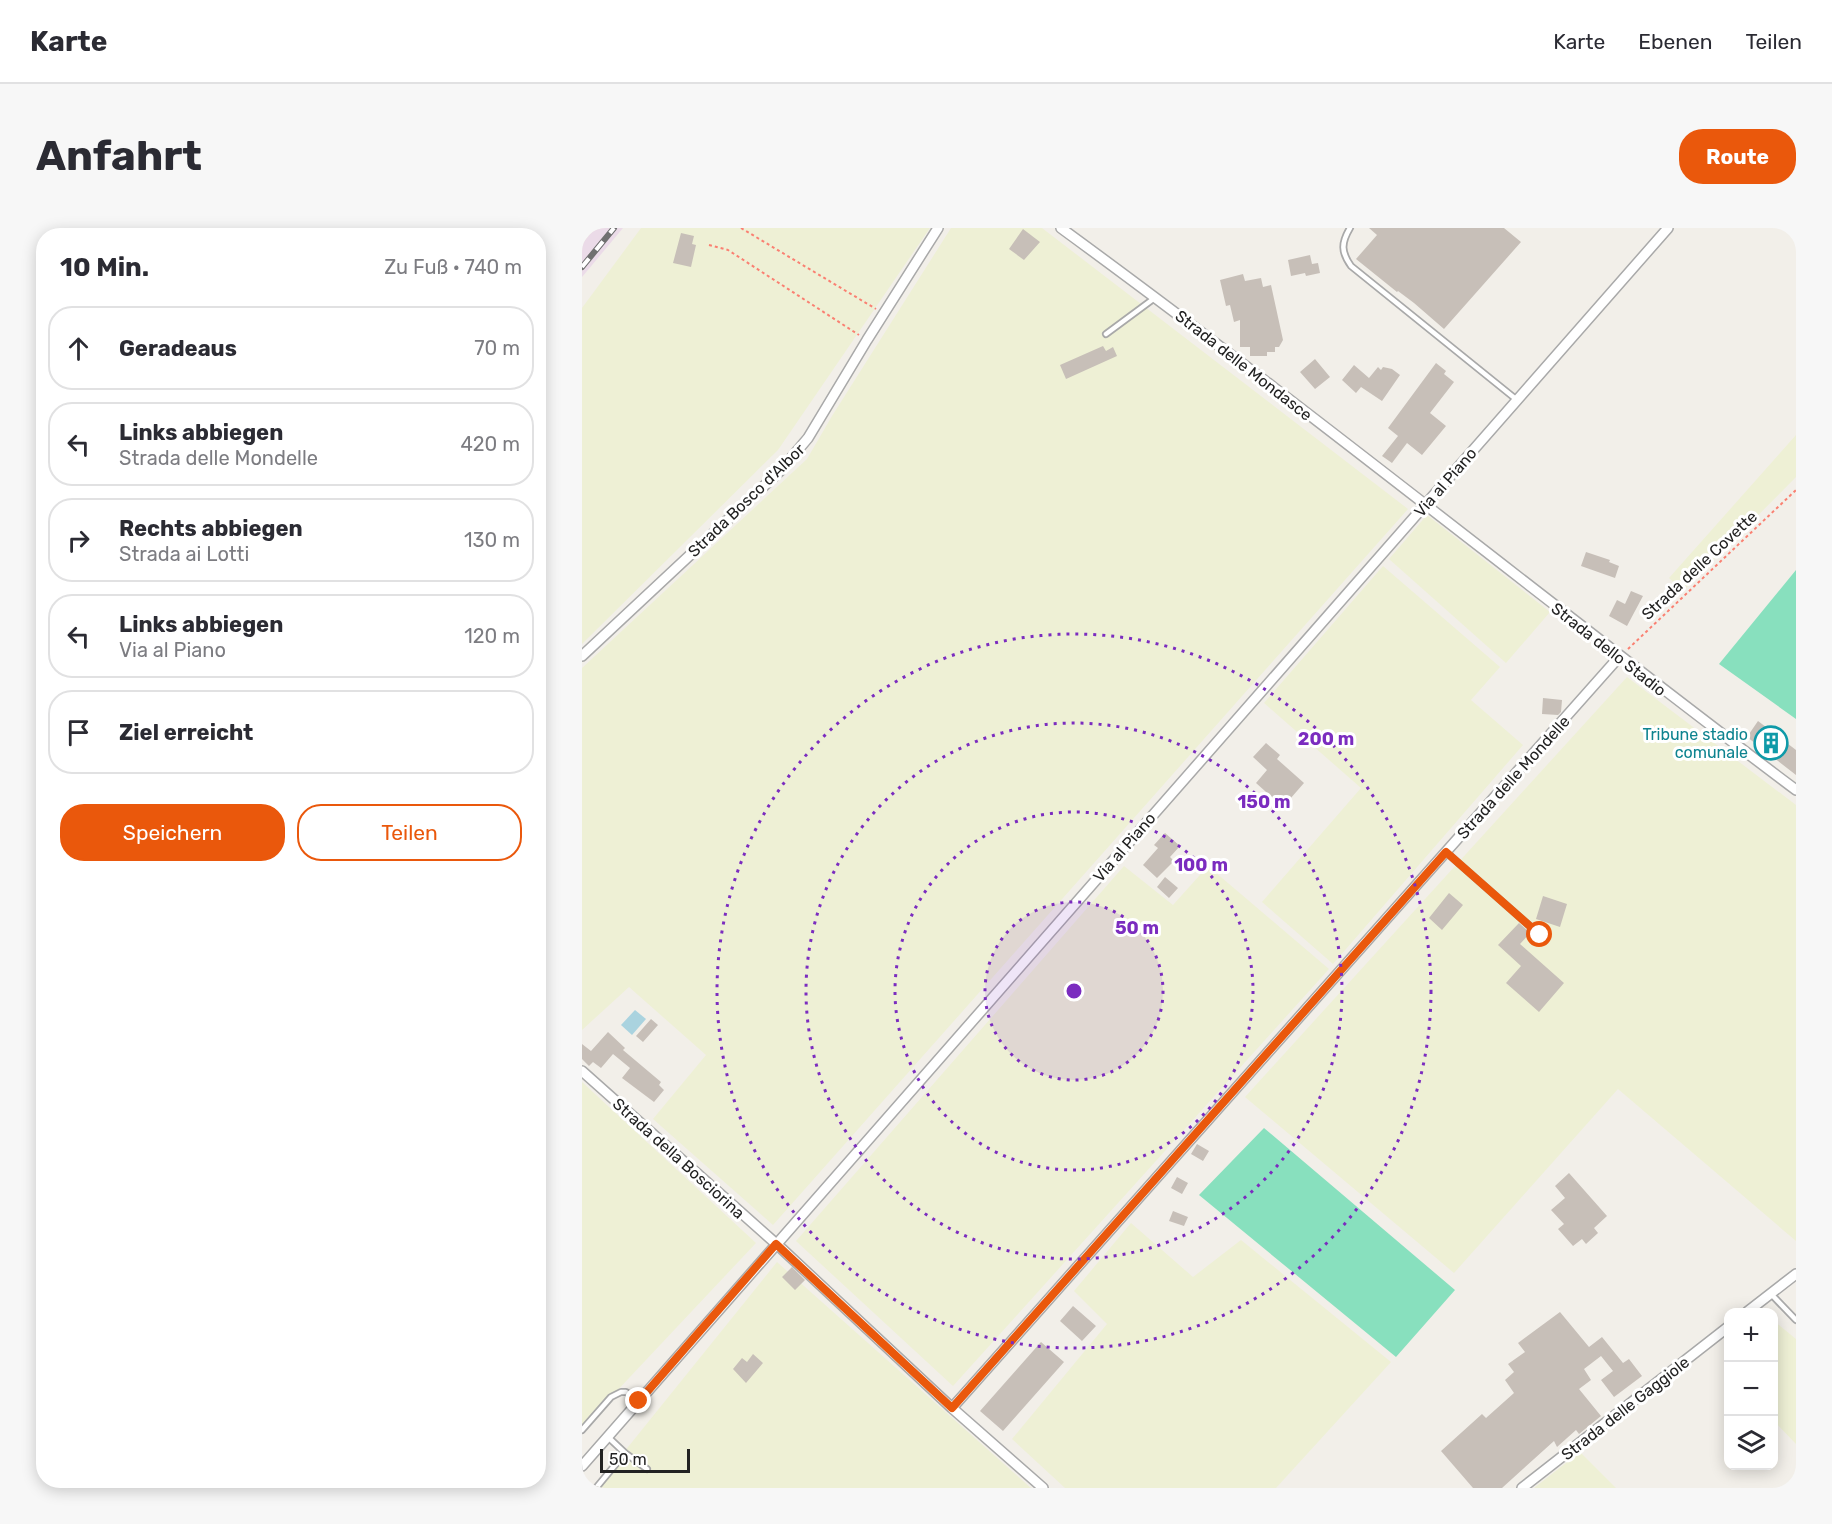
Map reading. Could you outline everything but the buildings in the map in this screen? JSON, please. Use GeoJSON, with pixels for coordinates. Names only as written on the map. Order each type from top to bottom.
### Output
{"type":"FeatureCollection","features":[{"type":"Feature","properties":{"kind":"street","name":"Strada Bosco d'Albor"},"geometry":{"type":"LineString","coordinates":[[582,656],[781,470],[808,438],[938,228]]}},
{"type":"Feature","properties":{"kind":"street","name":"Strada delle Mondasce"},"geometry":{"type":"LineString","coordinates":[[1061,228],[1156,297],[1425,505]]}},
{"type":"Feature","properties":{"kind":"street","name":"Via al Piano"},"geometry":{"type":"LineString","coordinates":[[582,1467],[1668,228]]}},
{"type":"Feature","properties":{"kind":"street","name":"Strada dello Stadio"},"geometry":{"type":"LineString","coordinates":[[1425,505],[1619,657],[1796,790]]}},
{"type":"Feature","properties":{"kind":"street","name":"Strada delle Mondelle"},"geometry":{"type":"LineString","coordinates":[[952,1408],[1619,657]]}},
{"type":"Feature","properties":{"kind":"street","name":"Strada della Bosciorina"},"geometry":{"type":"LineString","coordinates":[[582,1071],[776,1244],[952,1408],[1042,1488]]}},
{"type":"Feature","properties":{"kind":"street"},"geometry":{"type":"LineString","coordinates":[[1752,1308],[1796,1274]]}},
{"type":"Feature","properties":{"kind":"street","name":"Strada delle Gaggiole"},"geometry":{"type":"LineString","coordinates":[[1522,1488],[1724,1330]]}},
{"type":"Feature","properties":{"kind":"lane"},"geometry":{"type":"LineString","coordinates":[[1350,228],[1343,240],[1342,248],[1351,266],[1517,400]]}},
{"type":"Feature","properties":{"kind":"lane"},"geometry":{"type":"LineString","coordinates":[[1106,334],[1156,297]]}},
{"type":"Feature","properties":{"kind":"lane"},"geometry":{"type":"LineString","coordinates":[[1446,852],[1540,935]]}},
{"type":"Feature","properties":{"kind":"lane"},"geometry":{"type":"LineString","coordinates":[[1771,1294],[1796,1320]]}},
{"type":"Feature","properties":{"kind":"lane"},"geometry":{"type":"LineString","coordinates":[[582,1430],[616,1394],[626,1392],[639,1401]]}},
{"type":"Feature","properties":{"kind":"lane"},"geometry":{"type":"LineString","coordinates":[[608,1437],[647,1469]]}},
{"type":"Feature","properties":{"kind":"lane"},"geometry":{"type":"LineString","coordinates":[[596,1488],[625,1453]]}},
{"type":"Feature","properties":{"kind":"path"},"geometry":{"type":"LineString","coordinates":[[741,228],[884,313]]}},
{"type":"Feature","properties":{"kind":"path"},"geometry":{"type":"LineString","coordinates":[[709,245],[728,250],[867,340]]}},
{"type":"Feature","properties":{"kind":"path","name":"Strada delle Covette"},"geometry":{"type":"LineString","coordinates":[[1619,657],[1796,490]]}},
{"type":"Feature","properties":{"kind":"shaded area"},"geometry":{"type":"Polygon","coordinates":[[[595,228],[623,228],[582,277],[582,244],[595,228]]]}},
{"type":"Feature","properties":{"kind":"green space"},"geometry":{"type":"Polygon","coordinates":[[[641,228],[930,228],[778,450],[582,644],[582,308],[641,228]]]}},
{"type":"Feature","properties":{"kind":"green space"},"geometry":{"type":"Polygon","coordinates":[[[951,228],[1042,228],[1408,509],[773,1225],[653,1119],[706,1055],[629,987],[582,1030],[582,668],[807,459],[951,228]]]}},
{"type":"Feature","properties":{"kind":"green space"},"geometry":{"type":"Polygon","coordinates":[[[1796,435],[1796,477],[1683,591],[1669,578],[1796,435]]]}},
{"type":"Feature","properties":{"kind":"green space"},"geometry":{"type":"Polygon","coordinates":[[[1427,515],[1550,612],[1506,663],[1389,559],[1427,515]]]}},
{"type":"Feature","properties":{"kind":"green space"},"geometry":{"type":"Polygon","coordinates":[[[1383,566],[1500,667],[1471,700],[1523,745],[1333,964],[1262,902],[1361,788],[1264,703],[1383,566]]]}},
{"type":"Feature","properties":{"kind":"green space"},"geometry":{"type":"Polygon","coordinates":[[[1796,570],[1796,719],[1719,664],[1796,570]]]}},
{"type":"Feature","properties":{"kind":"green space"},"geometry":{"type":"Polygon","coordinates":[[[1627,677],[1796,805],[1796,1241],[1618,1089],[1454,1273],[1245,1097],[1627,677]]]}},
{"type":"Feature","properties":{"kind":"green space"},"geometry":{"type":"Polygon","coordinates":[[[1124,866],[1173,905],[1208,866],[1329,969],[953,1386],[796,1241],[1124,866]]]}},
{"type":"Feature","properties":{"kind":"green space"},"geometry":{"type":"Polygon","coordinates":[[[582,1082],[756,1243],[582,1428],[582,1082]]]}},
{"type":"Feature","properties":{"kind":"green space"},"geometry":{"type":"Polygon","coordinates":[[[1264,1128],[1455,1290],[1396,1357],[1199,1195],[1264,1128]]]}},
{"type":"Feature","properties":{"kind":"green space"},"geometry":{"type":"Polygon","coordinates":[[[1131,1223],[1193,1277],[1241,1240],[1391,1362],[1276,1488],[1065,1488],[1012,1439],[1107,1324],[1074,1291],[1131,1223]]]}},
{"type":"Feature","properties":{"kind":"green space"},"geometry":{"type":"Polygon","coordinates":[[[777,1262],[1031,1488],[595,1488],[777,1262]]]}},
{"type":"Feature","properties":{"kind":"green space"},"geometry":{"type":"Polygon","coordinates":[[[1778,1324],[1796,1339],[1796,1444],[1778,1425],[1778,1324]]]}},
{"type":"Feature","properties":{"kind":"green space"},"geometry":{"type":"Polygon","coordinates":[[[1580,1452],[1616,1488],[1534,1488],[1580,1452]]]}},
{"type":"Feature","properties":{"kind":"water"},"geometry":{"type":"Polygon","coordinates":[[[635,1010],[646,1019],[632,1035],[621,1025],[635,1010]]]}},
{"type":"Feature","properties":{"kind":"railway"},"geometry":{"type":"LineString","coordinates":[[582,267],[614,228]]}},
{"type":"Feature","properties":{"kind":"place","name":"Tribune stadio comunale"},"geometry":{"type":"Point","coordinates":[1771,743]}},
{"type":"Feature","properties":{"kind":"route"},"geometry":{"type":"LineString","coordinates":[[639,1401],[776,1244],[952,1408],[1446,852],[1540,935]]}}]}
